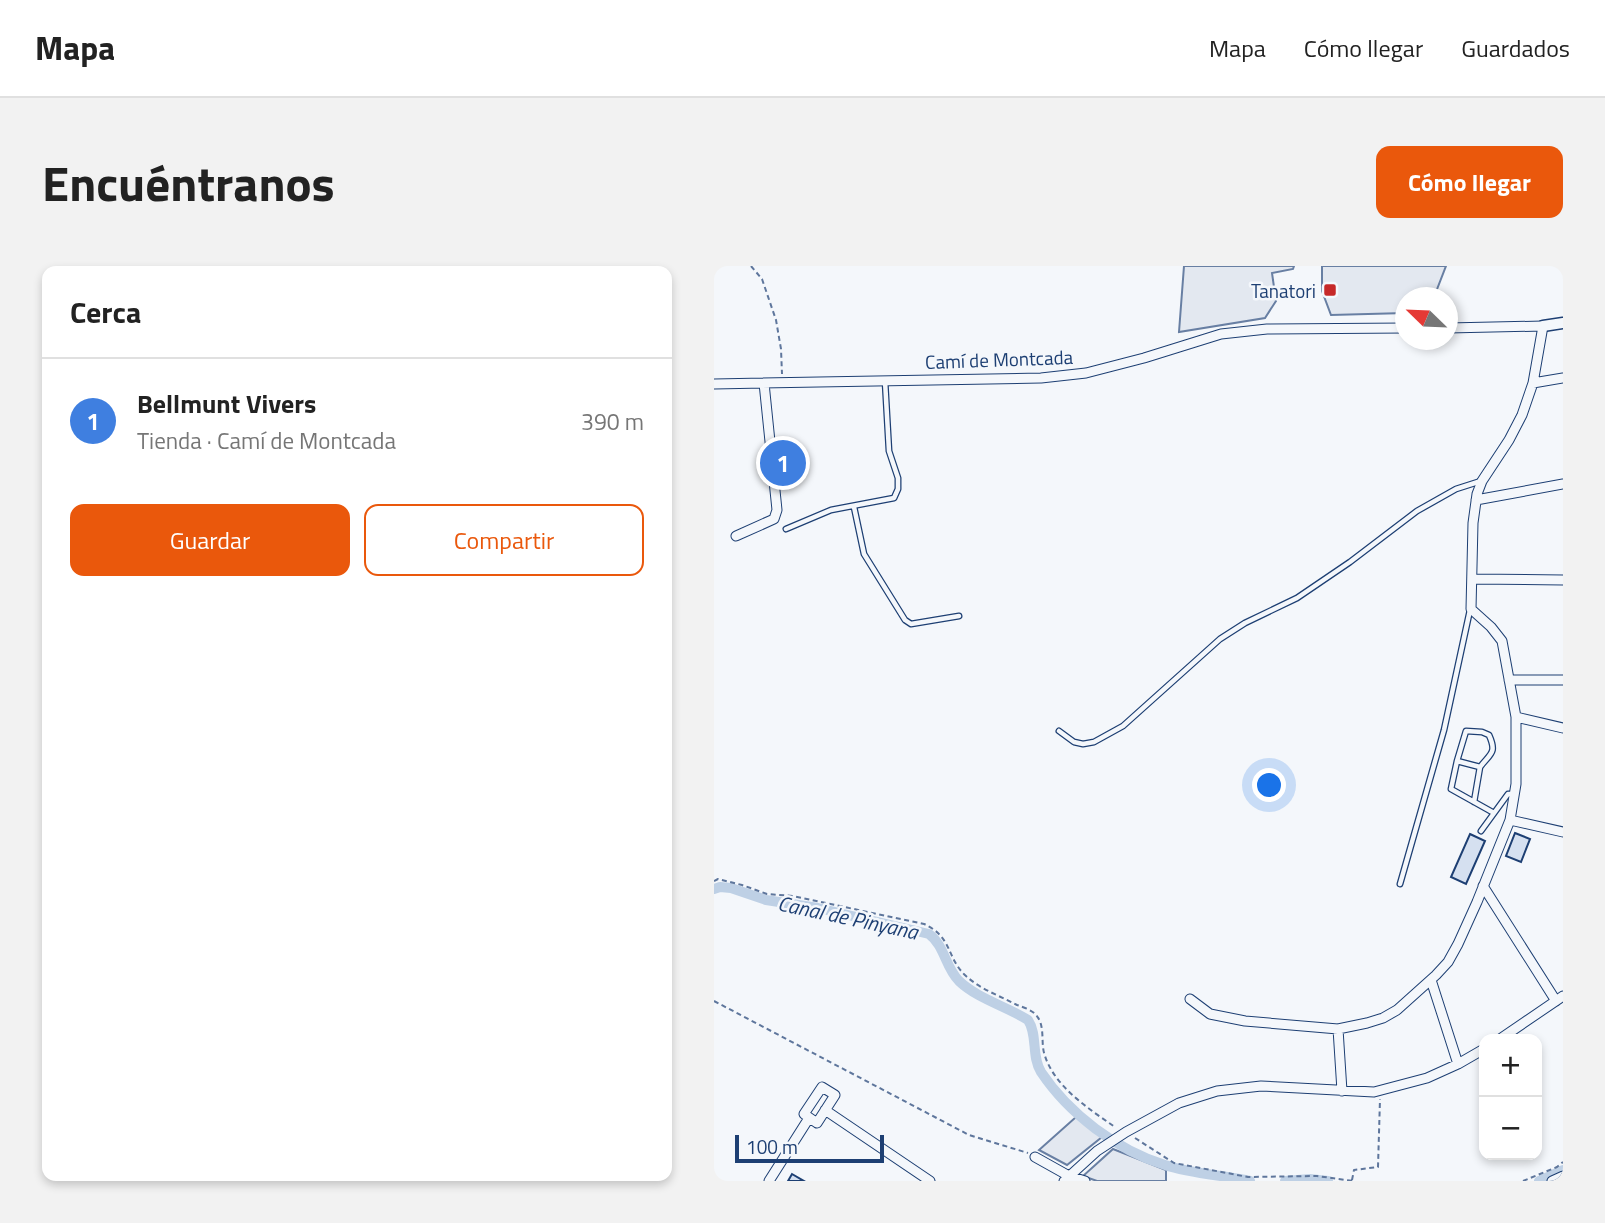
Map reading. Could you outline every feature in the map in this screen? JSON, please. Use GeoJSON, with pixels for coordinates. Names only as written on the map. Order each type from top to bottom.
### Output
{"type":"FeatureCollection","features":[{"type":"Feature","properties":{"kind":"street"},"geometry":{"type":"LineString","coordinates":[[1458,328],[1563,323]]}},
{"type":"Feature","properties":{"kind":"street"},"geometry":{"type":"LineString","coordinates":[[1190,999],[1210,1014],[1245,1021],[1338,1029],[1384,1018],[1397,1010],[1431,981],[1448,962],[1458,944],[1510,820],[1516,784],[1516,718],[1502,641],[1491,627],[1471,610],[1476,500],[1482,481],[1522,415],[1533,383],[1543,326]]}},
{"type":"Feature","properties":{"kind":"street","name":"Camí de Montcada"},"geometry":{"type":"LineString","coordinates":[[714,384],[1041,378],[1086,373],[1221,334],[1267,329],[1395,328]]}},
{"type":"Feature","properties":{"kind":"street"},"geometry":{"type":"LineString","coordinates":[[1533,383],[1563,379]]}},
{"type":"Feature","properties":{"kind":"street"},"geometry":{"type":"LineString","coordinates":[[736,537],[774,519],[777,510],[764,383]]}},
{"type":"Feature","properties":{"kind":"street"},"geometry":{"type":"LineString","coordinates":[[1476,500],[1563,484]]}},
{"type":"Feature","properties":{"kind":"street"},"geometry":{"type":"LineString","coordinates":[[1472,579],[1563,580]]}},
{"type":"Feature","properties":{"kind":"street"},"geometry":{"type":"LineString","coordinates":[[1509,680],[1563,680]]}},
{"type":"Feature","properties":{"kind":"street"},"geometry":{"type":"LineString","coordinates":[[1516,718],[1563,728]]}},
{"type":"Feature","properties":{"kind":"street"},"geometry":{"type":"LineString","coordinates":[[1510,820],[1563,832]]}},
{"type":"Feature","properties":{"kind":"street"},"geometry":{"type":"LineString","coordinates":[[1483,886],[1559,998],[1507,1034]]}},
{"type":"Feature","properties":{"kind":"street"},"geometry":{"type":"LineString","coordinates":[[1431,981],[1458,1064]]}},
{"type":"Feature","properties":{"kind":"street"},"geometry":{"type":"LineString","coordinates":[[1338,1029],[1342,1091]]}},
{"type":"Feature","properties":{"kind":"street"},"geometry":{"type":"LineString","coordinates":[[1067,1178],[1123,1134],[1179,1103],[1217,1091],[1261,1086],[1381,1091],[1427,1078],[1479,1052]]}},
{"type":"Feature","properties":{"kind":"street"},"geometry":{"type":"LineString","coordinates":[[822,1087],[835,1095],[825,1110],[817,1123],[804,1114],[822,1087]]}},
{"type":"Feature","properties":{"kind":"street"},"geometry":{"type":"LineString","coordinates":[[825,1110],[930,1181]]}},
{"type":"Feature","properties":{"kind":"street"},"geometry":{"type":"LineString","coordinates":[[768,1181],[809,1118]]}},
{"type":"Feature","properties":{"kind":"street"},"geometry":{"type":"LineString","coordinates":[[1035,1157],[1067,1178],[1085,1181]]}},
{"type":"Feature","properties":{"kind":"street"},"geometry":{"type":"LineString","coordinates":[[1552,1181],[1563,1176]]}},
{"type":"Feature","properties":{"kind":"lane"},"geometry":{"type":"LineString","coordinates":[[786,529],[831,510],[894,498],[898,489],[898,478],[889,450],[885,380]]}},
{"type":"Feature","properties":{"kind":"lane"},"geometry":{"type":"LineString","coordinates":[[1059,731],[1083,744],[1094,742],[1123,726],[1220,639],[1245,622],[1297,598],[1417,511],[1456,489],[1482,481]]}},
{"type":"Feature","properties":{"kind":"lane"},"geometry":{"type":"LineString","coordinates":[[854,507],[864,554],[905,620],[911,624],[959,616]]}},
{"type":"Feature","properties":{"kind":"lane"},"geometry":{"type":"LineString","coordinates":[[1400,884],[1444,730],[1471,610]]}},
{"type":"Feature","properties":{"kind":"lane"},"geometry":{"type":"LineString","coordinates":[[1474,802],[1480,767],[1492,753],[1494,745],[1489,735],[1466,731],[1451,789],[1474,802],[1494,813]]}},
{"type":"Feature","properties":{"kind":"lane"},"geometry":{"type":"LineString","coordinates":[[1457,761],[1480,767]]}},
{"type":"Feature","properties":{"kind":"lane"},"geometry":{"type":"LineString","coordinates":[[1481,831],[1508,794],[1514,794]]}},
{"type":"Feature","properties":{"kind":"path"},"geometry":{"type":"LineString","coordinates":[[751,266],[762,279],[776,320],[783,382]]}},
{"type":"Feature","properties":{"kind":"path"},"geometry":{"type":"LineString","coordinates":[[714,881],[718,879],[767,894],[827,903],[924,924],[935,929],[947,943],[954,963],[965,976],[1036,1015],[1041,1026],[1044,1054],[1053,1074],[1072,1094],[1123,1134],[1174,1163],[1248,1177],[1317,1176],[1352,1181],[1354,1170],[1378,1167],[1381,1091]]}},
{"type":"Feature","properties":{"kind":"path"},"geometry":{"type":"LineString","coordinates":[[714,1000],[970,1135],[1027,1152],[1035,1157]]}},
{"type":"Feature","properties":{"kind":"path"},"geometry":{"type":"LineString","coordinates":[[1523,1181],[1563,1162]]}},
{"type":"Feature","properties":{"kind":"shaded area"},"geometry":{"type":"Polygon","coordinates":[[[1184,266],[1294,266],[1293,269],[1272,273],[1276,301],[1265,318],[1179,332],[1184,266]]]}},
{"type":"Feature","properties":{"kind":"shaded area"},"geometry":{"type":"Polygon","coordinates":[[[1322,266],[1446,266],[1438,287],[1395,287],[1395,313],[1331,315],[1322,291],[1322,266]]]}},
{"type":"Feature","properties":{"kind":"shaded area"},"geometry":{"type":"Polygon","coordinates":[[[1076,1117],[1102,1137],[1067,1165],[1039,1150],[1076,1117]]]}},
{"type":"Feature","properties":{"kind":"shaded area"},"geometry":{"type":"Polygon","coordinates":[[[1113,1149],[1166,1170],[1166,1181],[1097,1181],[1083,1176],[1113,1149]]]}},
{"type":"Feature","properties":{"kind":"building"},"geometry":{"type":"Polygon","coordinates":[[[1515,833],[1530,839],[1521,862],[1506,856],[1515,833]]]}},
{"type":"Feature","properties":{"kind":"building"},"geometry":{"type":"Polygon","coordinates":[[[1470,834],[1485,841],[1466,884],[1451,877],[1470,834]]]}},
{"type":"Feature","properties":{"kind":"building"},"geometry":{"type":"Polygon","coordinates":[[[792,1174],[804,1181],[788,1181],[792,1174]]]}},
{"type":"Feature","properties":{"kind":"waterway","name":"Canal de Pinyana"},"geometry":{"type":"LineString","coordinates":[[714,889],[731,888],[766,900],[818,908],[929,934],[938,944],[959,981],[975,993],[1028,1020],[1041,1072],[1065,1102],[1096,1129],[1129,1150],[1165,1165],[1250,1181]]}},
{"type":"Feature","properties":{"kind":"waterway","name":"Canal de Pinyana"},"geometry":{"type":"LineString","coordinates":[[1539,1181],[1563,1170]]}},
{"type":"Feature","properties":{"kind":"waterway","name":"Canal de Pinyana"},"geometry":{"type":"LineString","coordinates":[[1285,1181],[1328,1181]]}},
{"type":"Feature","properties":{"kind":"place","name":"Tanatori"},"geometry":{"type":"Point","coordinates":[1330,290]}},
{"type":"Feature","properties":{"kind":"place","name":"Bellmunt Vivers"},"geometry":{"type":"Point","coordinates":[783,463]}}]}
